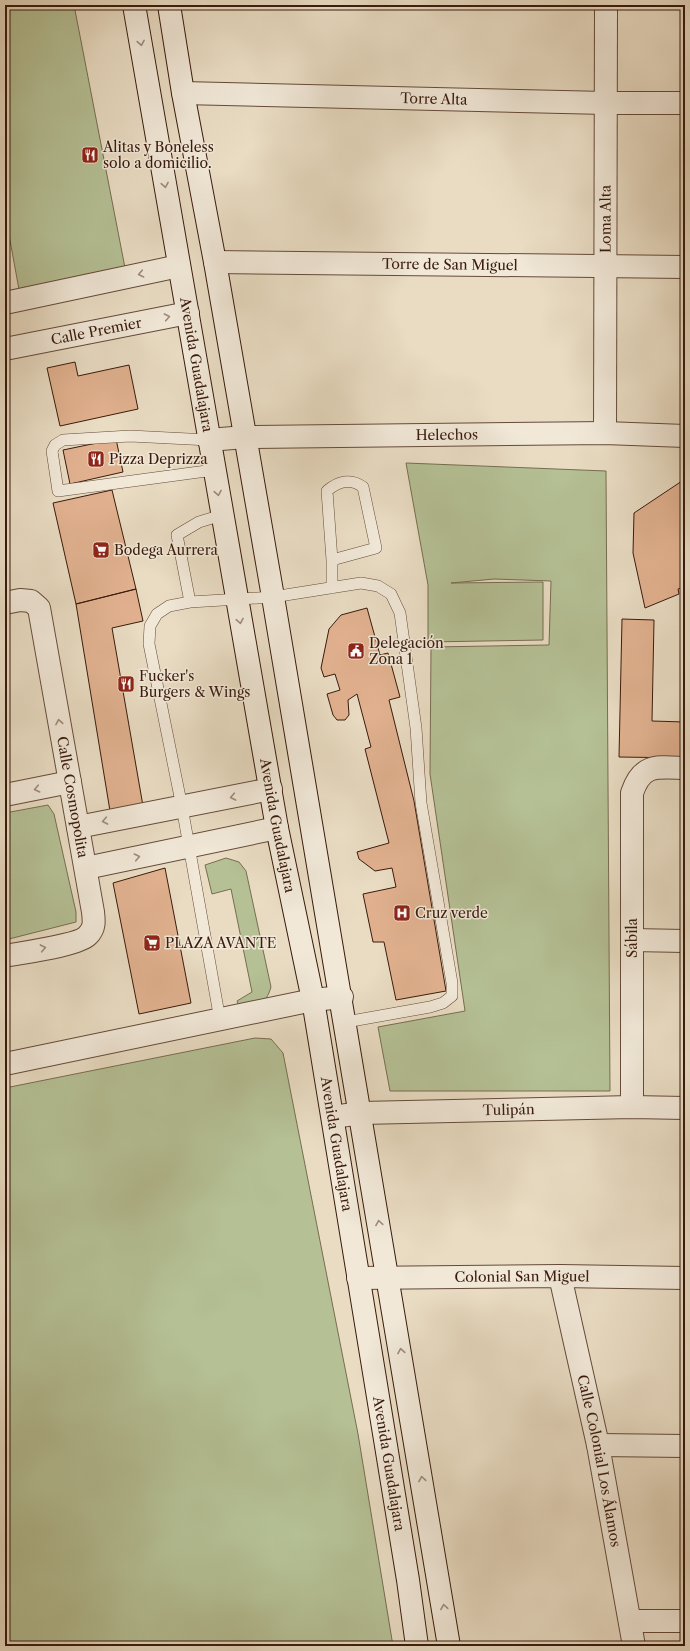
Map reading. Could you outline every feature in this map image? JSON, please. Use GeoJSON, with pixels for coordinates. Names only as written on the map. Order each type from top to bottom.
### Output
{"type":"FeatureCollection","features":[{"type":"Feature","properties":{"kind":"street","name":"Avenida Guadalajara"},"geometry":{"type":"LineString","coordinates":[[134,5],[236,600],[277,828],[313,1000],[408,1580],[417,1646]]}},
{"type":"Feature","properties":{"kind":"street","name":"Avenida Guadalajara"},"geometry":{"type":"LineString","coordinates":[[169,5],[183,93],[215,262],[342,997],[449,1646]]}},
{"type":"Feature","properties":{"kind":"street","name":"Loma Alta"},"geometry":{"type":"LineString","coordinates":[[605,433],[606,5]]}},
{"type":"Feature","properties":{"kind":"street","name":"Torre Alta"},"geometry":{"type":"LineString","coordinates":[[183,93],[606,103],[685,103]]}},
{"type":"Feature","properties":{"kind":"street","name":"Torre de San Miguel"},"geometry":{"type":"LineString","coordinates":[[215,262],[685,267]]}},
{"type":"Feature","properties":{"kind":"street"},"geometry":{"type":"LineString","coordinates":[[5,304],[179,266]]}},
{"type":"Feature","properties":{"kind":"street","name":"Calle Premier"},"geometry":{"type":"LineString","coordinates":[[5,349],[188,313]]}},
{"type":"Feature","properties":{"kind":"street","name":"Helechos"},"geometry":{"type":"LineString","coordinates":[[209,440],[245,437],[605,433],[685,436]]}},
{"type":"Feature","properties":{"kind":"street","name":"Calle Cosmopolita"},"geometry":{"type":"LineString","coordinates":[[5,603],[20,600],[31,601],[39,608],[86,868],[94,927],[88,936],[76,942],[5,956]]}},
{"type":"Feature","properties":{"kind":"street"},"geometry":{"type":"LineString","coordinates":[[266,763],[299,755]]}},
{"type":"Feature","properties":{"kind":"street","name":"Sábila"},"geometry":{"type":"LineString","coordinates":[[632,1107],[632,793],[636,780],[643,772],[663,768],[685,768]]}},
{"type":"Feature","properties":{"kind":"street"},"geometry":{"type":"LineString","coordinates":[[5,796],[70,782]]}},
{"type":"Feature","properties":{"kind":"street"},"geometry":{"type":"LineString","coordinates":[[78,827],[271,789]]}},
{"type":"Feature","properties":{"kind":"street"},"geometry":{"type":"LineString","coordinates":[[86,868],[277,828]]}},
{"type":"Feature","properties":{"kind":"street"},"geometry":{"type":"LineString","coordinates":[[632,940],[685,941]]}},
{"type":"Feature","properties":{"kind":"street"},"geometry":{"type":"LineString","coordinates":[[5,1064],[313,1000],[342,997]]}},
{"type":"Feature","properties":{"kind":"street","name":"Tulipán"},"geometry":{"type":"LineString","coordinates":[[332,1116],[361,1113],[632,1107],[685,1108]]}},
{"type":"Feature","properties":{"kind":"street","name":"Colonial San Miguel"},"geometry":{"type":"LineString","coordinates":[[358,1278],[560,1276],[685,1278]]}},
{"type":"Feature","properties":{"kind":"street","name":"Calle Colonial Los Álamos"},"geometry":{"type":"LineString","coordinates":[[560,1276],[598,1445],[631,1621],[634,1646]]}},
{"type":"Feature","properties":{"kind":"street"},"geometry":{"type":"LineString","coordinates":[[598,1445],[685,1446]]}},
{"type":"Feature","properties":{"kind":"street"},"geometry":{"type":"LineString","coordinates":[[631,1621],[685,1621]]}},
{"type":"Feature","properties":{"kind":"lane"},"geometry":{"type":"LineString","coordinates":[[209,440],[130,436],[63,440],[55,445],[52,451],[58,491],[214,470]]}},
{"type":"Feature","properties":{"kind":"lane"},"geometry":{"type":"LineString","coordinates":[[332,560],[376,548],[363,487],[356,482],[344,481],[333,485],[327,491],[332,560],[332,588]]}},
{"type":"Feature","properties":{"kind":"lane"},"geometry":{"type":"LineString","coordinates":[[190,602],[177,535],[199,522],[222,515]]}},
{"type":"Feature","properties":{"kind":"lane"},"geometry":{"type":"LineString","coordinates":[[220,1020],[188,847],[182,806],[149,644],[150,626],[157,614],[169,606],[190,602],[273,597],[361,584],[378,586],[391,594],[400,613],[416,728],[421,803],[452,983],[452,996],[444,1003],[430,1007],[346,1022]]}},
{"type":"Feature","properties":{"kind":"green space"},"geometry":{"type":"Polygon","coordinates":[[[5,5],[74,5],[126,273],[20,295],[5,213],[5,5]]]}},
{"type":"Feature","properties":{"kind":"green space"},"geometry":{"type":"Polygon","coordinates":[[[406,463],[606,471],[610,1091],[390,1091],[378,1027],[465,1011],[430,774],[431,647],[549,645],[551,581],[494,579],[451,583],[543,582],[543,640],[428,642],[428,585],[406,463]]]}},
{"type":"Feature","properties":{"kind":"green space"},"geometry":{"type":"Polygon","coordinates":[[[48,805],[54,814],[76,912],[76,922],[5,940],[5,813],[48,805]]]}},
{"type":"Feature","properties":{"kind":"green space"},"geometry":{"type":"Polygon","coordinates":[[[226,858],[239,862],[246,871],[271,987],[264,1001],[256,1006],[241,1011],[237,1001],[252,992],[231,889],[212,894],[205,865],[226,858]]]}},
{"type":"Feature","properties":{"kind":"green space"},"geometry":{"type":"Polygon","coordinates":[[[255,1038],[271,1039],[283,1053],[358,1434],[393,1646],[5,1646],[5,1088],[255,1038]]]}},
{"type":"Feature","properties":{"kind":"building"},"geometry":{"type":"Polygon","coordinates":[[[75,362],[78,376],[129,365],[138,409],[60,426],[47,368],[75,362]]]}},
{"type":"Feature","properties":{"kind":"building"},"geometry":{"type":"Polygon","coordinates":[[[116,439],[123,472],[70,484],[63,450],[116,439]]]}},
{"type":"Feature","properties":{"kind":"building"},"geometry":{"type":"Polygon","coordinates":[[[685,479],[685,587],[678,589],[679,594],[645,608],[633,553],[634,513],[685,479]]]}},
{"type":"Feature","properties":{"kind":"building"},"geometry":{"type":"Polygon","coordinates":[[[112,490],[136,589],[76,604],[53,503],[112,490]]]}},
{"type":"Feature","properties":{"kind":"building"},"geometry":{"type":"Polygon","coordinates":[[[136,589],[143,621],[112,628],[143,806],[110,811],[76,604],[136,589]]]}},
{"type":"Feature","properties":{"kind":"building"},"geometry":{"type":"Polygon","coordinates":[[[367,608],[380,655],[388,653],[400,697],[389,700],[414,801],[446,991],[396,1000],[384,942],[373,942],[363,894],[396,887],[392,868],[375,871],[359,859],[357,852],[389,843],[365,749],[371,747],[357,694],[348,700],[349,715],[345,720],[337,720],[333,715],[327,694],[340,690],[335,674],[324,677],[321,668],[329,629],[341,615],[367,608]]]}},
{"type":"Feature","properties":{"kind":"building"},"geometry":{"type":"Polygon","coordinates":[[[622,619],[654,620],[652,721],[685,722],[685,758],[619,757],[622,619]]]}},
{"type":"Feature","properties":{"kind":"building","name":"PLAZA AVANTE"},"geometry":{"type":"Polygon","coordinates":[[[165,868],[191,1003],[139,1014],[113,883],[165,868]]]}},
{"type":"Feature","properties":{"kind":"place","name":"Alitas y Boneless solo a domicilio."},"geometry":{"type":"Point","coordinates":[90,155]}},
{"type":"Feature","properties":{"kind":"place","name":"Pizza Deprizza"},"geometry":{"type":"Point","coordinates":[96,459]}},
{"type":"Feature","properties":{"kind":"place","name":"Bodega Aurrera"},"geometry":{"type":"Point","coordinates":[101,550]}},
{"type":"Feature","properties":{"kind":"place","name":"Delegación Zona 1"},"geometry":{"type":"Point","coordinates":[356,651]}},
{"type":"Feature","properties":{"kind":"place","name":"Fucker's Burgers & Wings"},"geometry":{"type":"Point","coordinates":[126,684]}},
{"type":"Feature","properties":{"kind":"place","name":"Cruz verde"},"geometry":{"type":"Point","coordinates":[402,913]}},
{"type":"Feature","properties":{"kind":"place","name":"PLAZA AVANTE"},"geometry":{"type":"Point","coordinates":[152,943]}}]}
